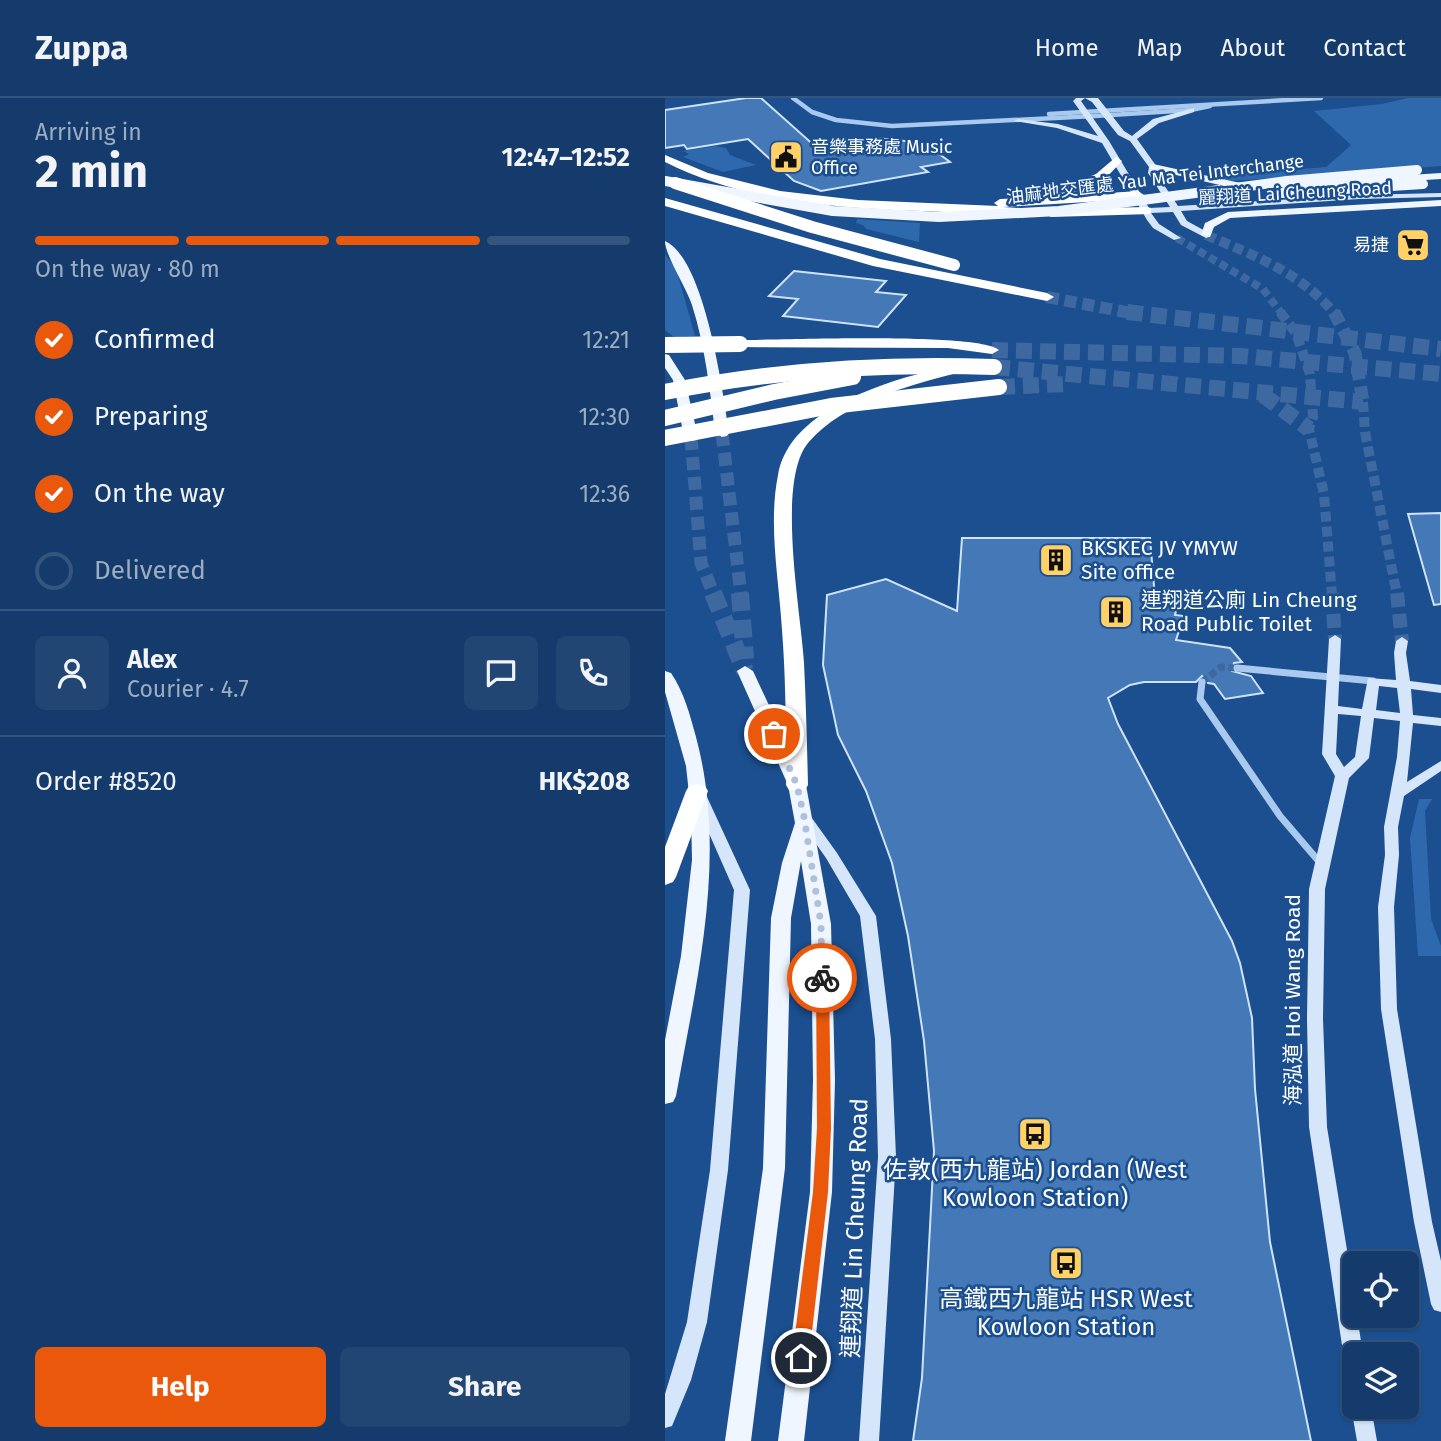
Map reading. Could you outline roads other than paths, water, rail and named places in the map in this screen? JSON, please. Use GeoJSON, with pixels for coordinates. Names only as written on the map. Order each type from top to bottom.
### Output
{"type":"FeatureCollection","features":[{"type":"Feature","properties":{"kind":"highway"},"geometry":{"type":"LineString","coordinates":[[665,158],[705,177],[792,196],[889,205],[1066,214],[1149,214]]}},
{"type":"Feature","properties":{"kind":"highway"},"geometry":{"type":"LineString","coordinates":[[1032,200],[1094,181],[1116,161]]}},
{"type":"Feature","properties":{"kind":"highway"},"geometry":{"type":"LineString","coordinates":[[668,184],[707,209],[763,232]]}},
{"type":"Feature","properties":{"kind":"highway"},"geometry":{"type":"LineString","coordinates":[[665,202],[763,232],[918,272],[1047,297],[954,265],[668,184]]}},
{"type":"Feature","properties":{"kind":"highway"},"geometry":{"type":"LineString","coordinates":[[942,206],[1138,195]]}},
{"type":"Feature","properties":{"kind":"highway"},"geometry":{"type":"LineString","coordinates":[[665,345],[948,344],[992,359]]}},
{"type":"Feature","properties":{"kind":"highway"},"geometry":{"type":"LineString","coordinates":[[665,405],[763,381],[914,362],[992,359]]}},
{"type":"Feature","properties":{"kind":"highway"},"geometry":{"type":"LineString","coordinates":[[665,392],[745,376],[819,367],[992,359]]}},
{"type":"Feature","properties":{"kind":"highway"},"geometry":{"type":"LineString","coordinates":[[797,785],[794,658],[783,489],[792,456],[813,431],[837,413],[892,385],[992,359]]}},
{"type":"Feature","properties":{"kind":"highway"},"geometry":{"type":"LineString","coordinates":[[665,418],[848,372]]}},
{"type":"Feature","properties":{"kind":"highway"},"geometry":{"type":"LineString","coordinates":[[665,438],[881,397],[999,387]]}},
{"type":"Feature","properties":{"kind":"highway"},"geometry":{"type":"LineString","coordinates":[[665,877],[697,791]]}},
{"type":"Feature","properties":{"kind":"main road"},"geometry":{"type":"LineString","coordinates":[[1153,167],[1210,182],[1255,188]]}},
{"type":"Feature","properties":{"kind":"main road","name":"油麻地交匯處 Yau Ma Tei Interchange"},"geometry":{"type":"LineString","coordinates":[[668,184],[801,207],[867,214],[951,216],[1083,208],[1287,181],[1441,169]]}},
{"type":"Feature","properties":{"kind":"main road","name":"麗翔道 Lai Cheung Road"},"geometry":{"type":"LineString","coordinates":[[1138,195],[1441,176]]}},
{"type":"Feature","properties":{"kind":"main road"},"geometry":{"type":"LineString","coordinates":[[1083,208],[1425,189],[1441,183]]}},
{"type":"Feature","properties":{"kind":"main road"},"geometry":{"type":"LineString","coordinates":[[1425,189],[1441,194]]}},
{"type":"Feature","properties":{"kind":"main road","name":"麗翔道 Lai Cheung Road"},"geometry":{"type":"LineString","coordinates":[[1228,215],[1353,205],[1441,203]]}},
{"type":"Feature","properties":{"kind":"main road"},"geometry":{"type":"LineString","coordinates":[[1206,235],[1209,225],[1228,215]]}},
{"type":"Feature","properties":{"kind":"main road"},"geometry":{"type":"LineString","coordinates":[[667,247],[683,266],[696,301],[714,373],[722,433]]}},
{"type":"Feature","properties":{"kind":"main road"},"geometry":{"type":"LineString","coordinates":[[665,358],[679,380],[691,436]]}},
{"type":"Feature","properties":{"kind":"main road","name":"連翔道 Lin Cheung Road"},"geometry":{"type":"LineString","coordinates":[[745,671],[797,785],[804,817]]}},
{"type":"Feature","properties":{"kind":"main road"},"geometry":{"type":"LineString","coordinates":[[665,676],[693,748],[701,845],[699,897],[665,1097]]}},
{"type":"Feature","properties":{"kind":"main road"},"geometry":{"type":"LineString","coordinates":[[738,1441],[774,1168],[781,918],[790,863],[804,817]]}},
{"type":"Feature","properties":{"kind":"main road"},"geometry":{"type":"LineString","coordinates":[[790,1441],[821,1192],[824,1128],[821,924],[804,817]]}},
{"type":"Feature","properties":{"kind":"street"},"geometry":{"type":"LineString","coordinates":[[793,98],[812,112],[854,123],[929,125],[1191,110]]}},
{"type":"Feature","properties":{"kind":"street"},"geometry":{"type":"LineString","coordinates":[[1081,98],[1077,101],[1105,141],[1156,226],[1177,238]]}},
{"type":"Feature","properties":{"kind":"street"},"geometry":{"type":"LineString","coordinates":[[1088,98],[1095,100],[1121,133],[1133,139],[1153,167],[1152,173],[1178,213],[1206,235]]}},
{"type":"Feature","properties":{"kind":"street"},"geometry":{"type":"LineString","coordinates":[[1105,113],[1186,105],[1210,106],[1321,98]]}},
{"type":"Feature","properties":{"kind":"street"},"geometry":{"type":"LineString","coordinates":[[1133,139],[1156,121],[1210,106]]}},
{"type":"Feature","properties":{"kind":"street"},"geometry":{"type":"LineString","coordinates":[[1001,121],[1086,114]]}},
{"type":"Feature","properties":{"kind":"street"},"geometry":{"type":"LineString","coordinates":[[1018,121],[1058,126],[1105,141]]}},
{"type":"Feature","properties":{"kind":"street","name":"麗翔道 Lai Cheung Road"},"geometry":{"type":"LineString","coordinates":[[1149,214],[1425,189]]}},
{"type":"Feature","properties":{"kind":"street","name":"麗翔道 Lai Cheung Road"},"geometry":{"type":"LineString","coordinates":[[1178,213],[1228,215]]}},
{"type":"Feature","properties":{"kind":"street"},"geometry":{"type":"LineString","coordinates":[[1335,639],[1329,754],[1342,776],[1362,758],[1373,681]]}},
{"type":"Feature","properties":{"kind":"street"},"geometry":{"type":"LineString","coordinates":[[1402,641],[1407,718],[1399,793],[1391,827],[1392,855],[1386,907],[1389,1009],[1423,1222],[1441,1304]]}},
{"type":"Feature","properties":{"kind":"street"},"geometry":{"type":"LineString","coordinates":[[1237,668],[1441,689]]}},
{"type":"Feature","properties":{"kind":"street"},"geometry":{"type":"LineString","coordinates":[[1202,682],[1200,699],[1287,825],[1323,865]]}},
{"type":"Feature","properties":{"kind":"street"},"geometry":{"type":"LineString","coordinates":[[1333,709],[1441,722]]}},
{"type":"Feature","properties":{"kind":"street"},"geometry":{"type":"LineString","coordinates":[[1399,793],[1441,765]]}},
{"type":"Feature","properties":{"kind":"street","name":"海泓道 Hoi Wang Road"},"geometry":{"type":"LineString","coordinates":[[1342,776],[1317,889],[1315,992],[1318,1127],[1351,1342]]}},
{"type":"Feature","properties":{"kind":"street"},"geometry":{"type":"LineString","coordinates":[[665,1419],[681,1380],[697,1322],[719,1170],[742,890],[697,791]]}},
{"type":"Feature","properties":{"kind":"street","name":"連翔道 Lin Cheung Road"},"geometry":{"type":"LineString","coordinates":[[804,817],[832,856],[868,916],[883,1039],[887,1157],[869,1441]]}},
{"type":"Feature","properties":{"kind":"street"},"geometry":{"type":"LineString","coordinates":[[1363,1419],[1367,1441]]}},
{"type":"Feature","properties":{"kind":"tunnel"},"geometry":{"type":"LineString","coordinates":[[1206,235],[1292,276],[1335,314]]}},
{"type":"Feature","properties":{"kind":"tunnel"},"geometry":{"type":"LineString","coordinates":[[1177,238],[1263,289],[1282,314]]}},
{"type":"Feature","properties":{"kind":"tunnel"},"geometry":{"type":"LineString","coordinates":[[1047,297],[1136,314]]}},
{"type":"Feature","properties":{"kind":"tunnel"},"geometry":{"type":"LineString","coordinates":[[1127,312],[1441,349]]}},
{"type":"Feature","properties":{"kind":"tunnel"},"geometry":{"type":"LineString","coordinates":[[1280,312],[1296,333],[1310,374],[1313,417],[1309,429],[1324,494],[1332,595]]}},
{"type":"Feature","properties":{"kind":"tunnel"},"geometry":{"type":"LineString","coordinates":[[1334,312],[1355,353],[1363,402]]}},
{"type":"Feature","properties":{"kind":"tunnel"},"geometry":{"type":"LineString","coordinates":[[992,350],[1241,356],[1441,374]]}},
{"type":"Feature","properties":{"kind":"tunnel"},"geometry":{"type":"LineString","coordinates":[[994,367],[1363,402]]}},
{"type":"Feature","properties":{"kind":"tunnel"},"geometry":{"type":"LineString","coordinates":[[999,387],[1066,384]]}},
{"type":"Feature","properties":{"kind":"tunnel"},"geometry":{"type":"LineString","coordinates":[[1263,395],[1309,429]]}},
{"type":"Feature","properties":{"kind":"tunnel"},"geometry":{"type":"LineString","coordinates":[[1363,402],[1365,432],[1397,595]]}},
{"type":"Feature","properties":{"kind":"tunnel"},"geometry":{"type":"LineString","coordinates":[[722,433],[741,595]]}},
{"type":"Feature","properties":{"kind":"tunnel"},"geometry":{"type":"LineString","coordinates":[[691,437],[701,563],[714,595]]}},
{"type":"Feature","properties":{"kind":"tunnel"},"geometry":{"type":"LineString","coordinates":[[713,593],[745,671]]}},
{"type":"Feature","properties":{"kind":"tunnel"},"geometry":{"type":"LineString","coordinates":[[740,593],[745,659]]}},
{"type":"Feature","properties":{"kind":"tunnel"},"geometry":{"type":"LineString","coordinates":[[1332,593],[1335,639]]}},
{"type":"Feature","properties":{"kind":"tunnel"},"geometry":{"type":"LineString","coordinates":[[1397,593],[1402,641]]}},
{"type":"Feature","properties":{"kind":"tunnel"},"geometry":{"type":"LineString","coordinates":[[1202,682],[1221,667],[1237,668]]}},
{"type":"Feature","properties":{"kind":"place","name":"音樂事務處 Music Office"},"geometry":{"type":"Point","coordinates":[786,157]}},
{"type":"Feature","properties":{"kind":"place","name":"易捷"},"geometry":{"type":"Point","coordinates":[1413,245]}},
{"type":"Feature","properties":{"kind":"place","name":"BKSKEC JV YMYW Site office"},"geometry":{"type":"Point","coordinates":[1056,560]}},
{"type":"Feature","properties":{"kind":"place","name":"連翔道公廁 Lin Cheung Road Public Toilet"},"geometry":{"type":"Point","coordinates":[1116,612]}},
{"type":"Feature","properties":{"kind":"place","name":"佐敦(西九龍站) Jordan (West Kowloon Station)"},"geometry":{"type":"Point","coordinates":[1035,1134]}},
{"type":"Feature","properties":{"kind":"place","name":"高鐵西九龍站 HSR West Kowloon Station"},"geometry":{"type":"Point","coordinates":[1066,1263]}}]}
